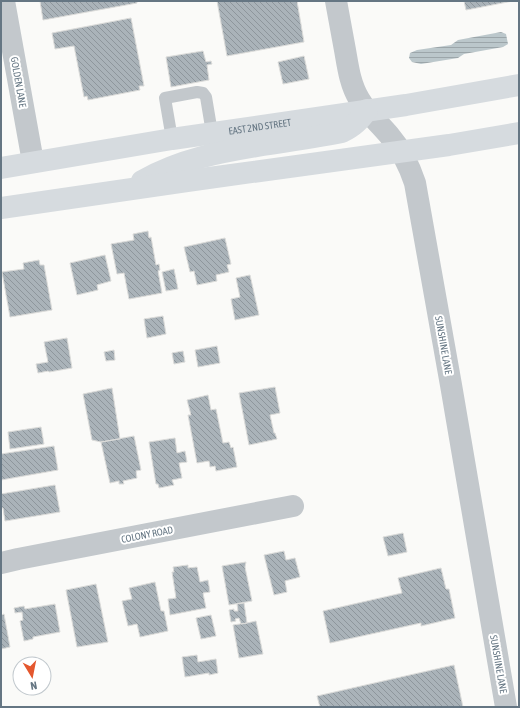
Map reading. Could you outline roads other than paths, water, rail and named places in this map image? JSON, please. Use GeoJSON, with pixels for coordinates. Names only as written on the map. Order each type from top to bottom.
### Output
{"type":"FeatureCollection","features":[{"type":"Feature","properties":{"kind":"main road","name":"EAST 2ND STREET"},"geometry":{"type":"LineString","coordinates":[[1,168],[172,139],[406,105],[519,85]]}},
{"type":"Feature","properties":{"kind":"main road"},"geometry":{"type":"LineString","coordinates":[[127,190],[157,173],[200,156],[342,132],[352,127],[360,120],[367,110]]}},
{"type":"Feature","properties":{"kind":"main road"},"geometry":{"type":"LineString","coordinates":[[1,208],[402,152],[519,133]]}},
{"type":"Feature","properties":{"kind":"street","name":"GOLDEN LANE"},"geometry":{"type":"LineString","coordinates":[[4,1],[33,162]]}},
{"type":"Feature","properties":{"kind":"street","name":"SUNSHINE LANE"},"geometry":{"type":"LineString","coordinates":[[336,1],[349,73],[356,93],[367,110],[402,152],[408,163],[415,183],[506,707]]}},
{"type":"Feature","properties":{"kind":"street","name":"COLONY ROAD"},"geometry":{"type":"LineString","coordinates":[[1,563],[18,558],[293,506]]}},
{"type":"Feature","properties":{"kind":"lane"},"geometry":{"type":"LineString","coordinates":[[172,139],[165,98],[196,92],[202,93],[206,97],[212,133]]}}]}
